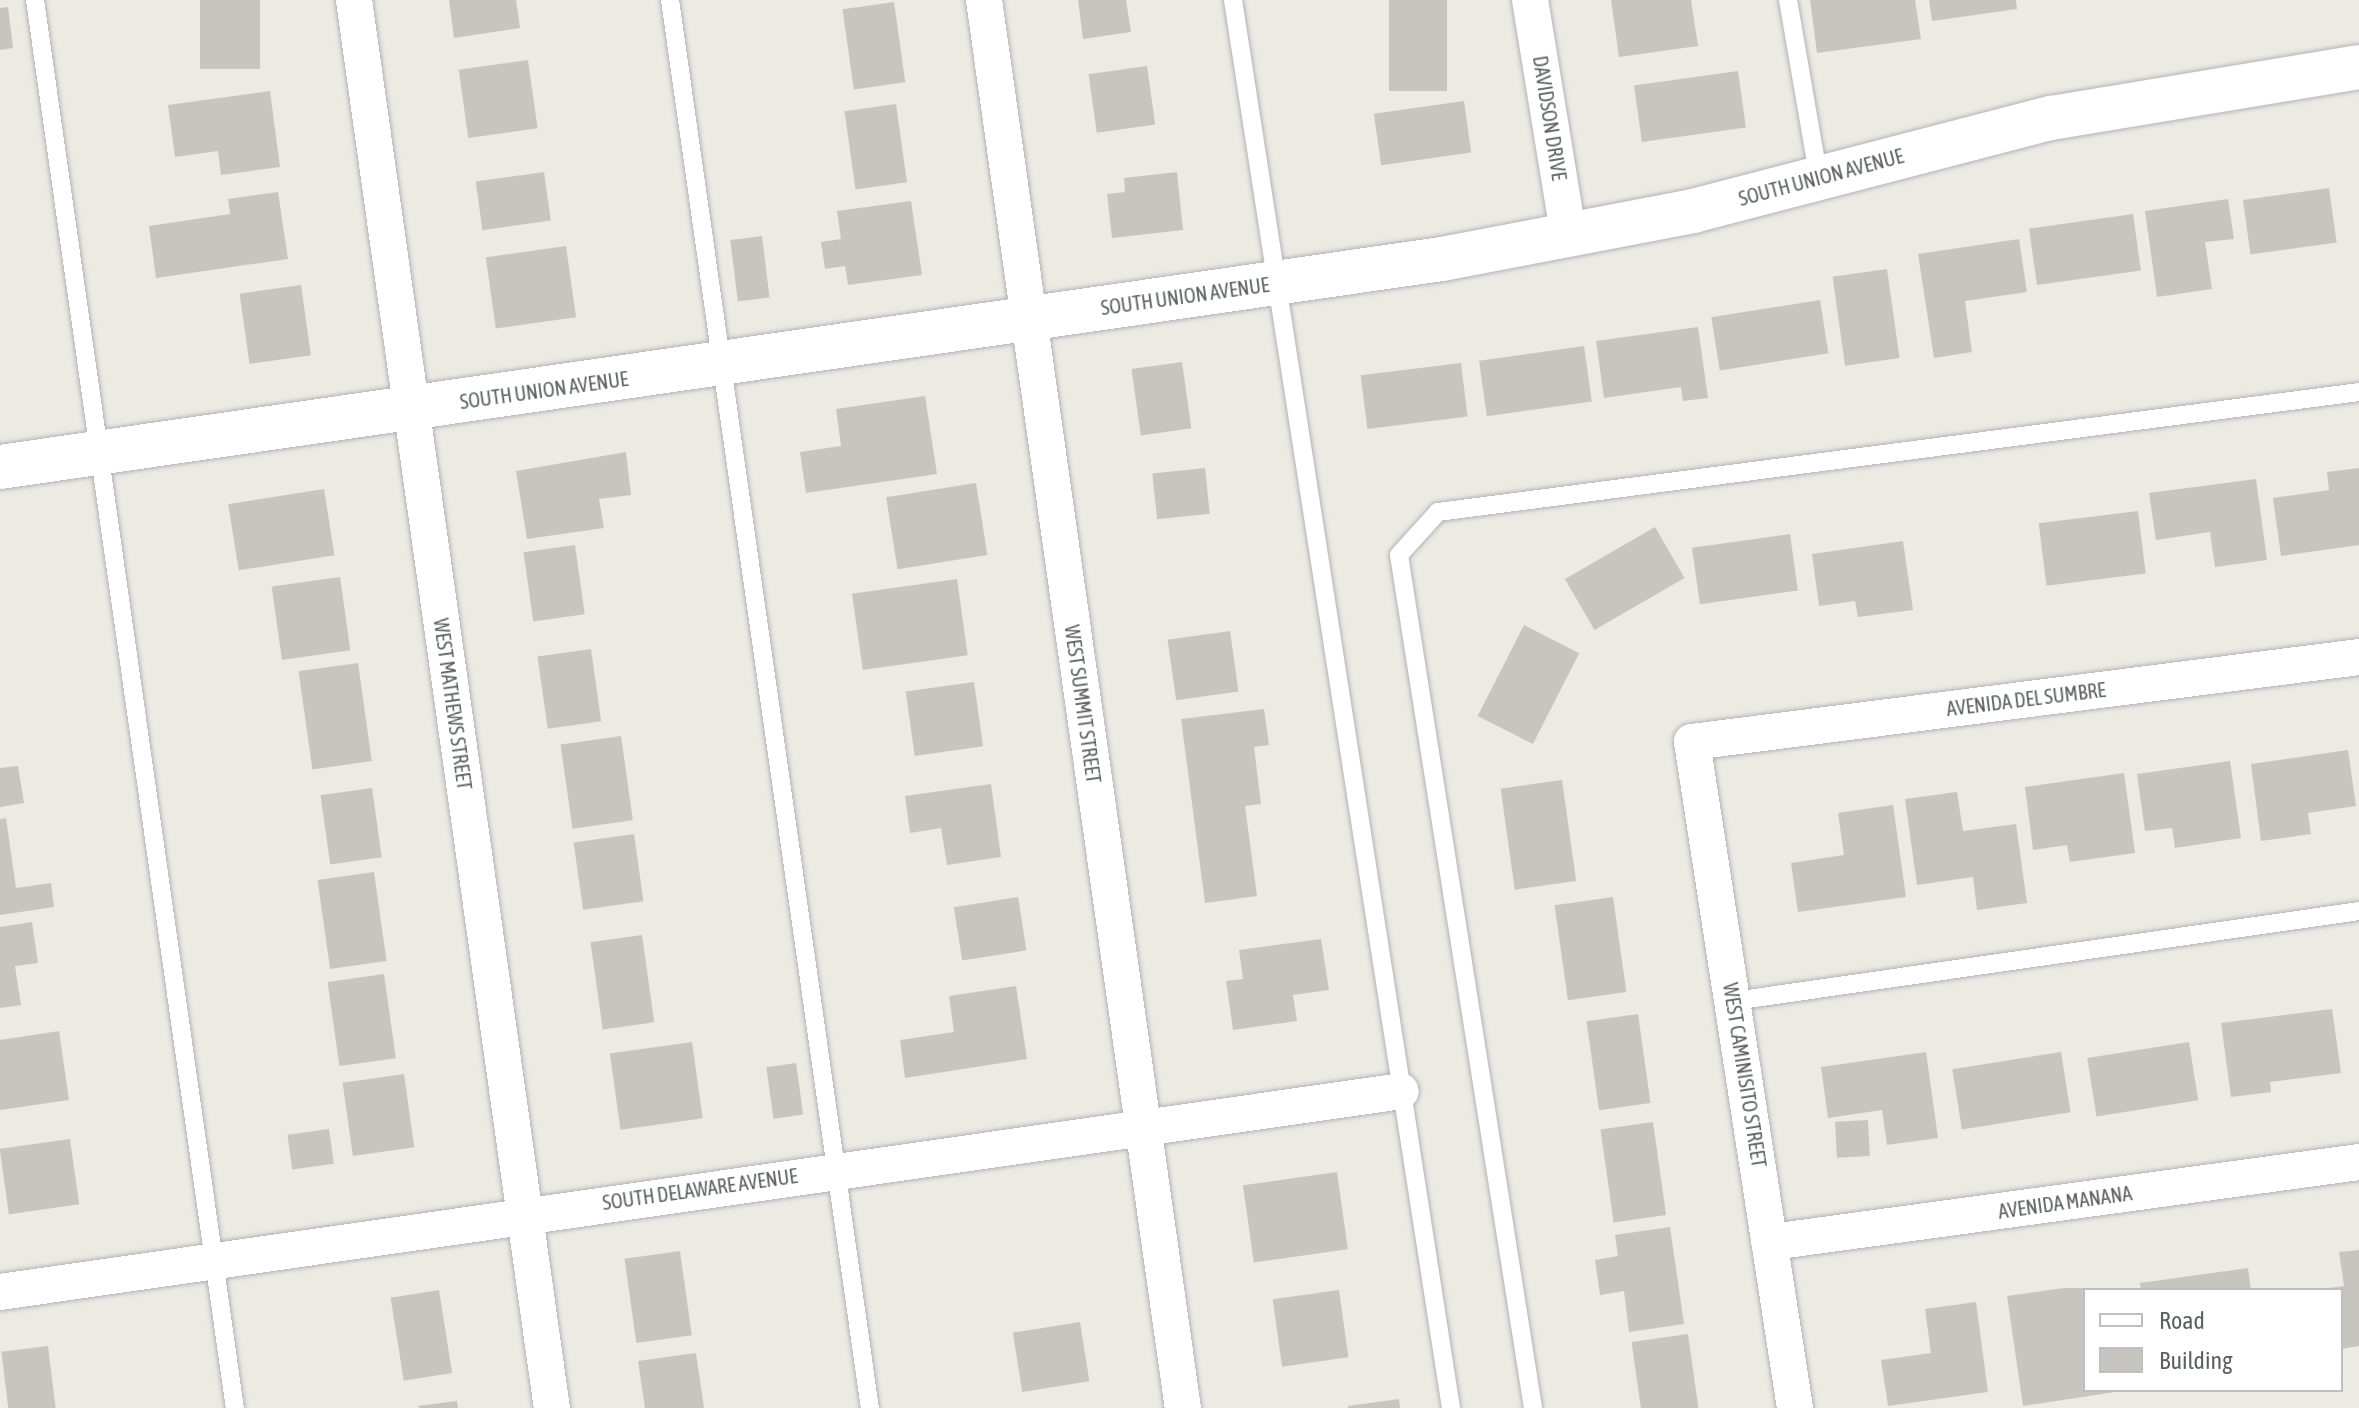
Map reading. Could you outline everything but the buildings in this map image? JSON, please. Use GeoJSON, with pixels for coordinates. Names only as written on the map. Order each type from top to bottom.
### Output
{"type":"FeatureCollection","features":[{"type":"Feature","properties":{"kind":"main road","name":"SOUTH UNION AVENUE"},"geometry":{"type":"LineString","coordinates":[[0,467],[1278,283],[1569,237],[1819,179],[2051,118],[2359,67]]}},
{"type":"Feature","properties":{"kind":"street","name":"WEST MATHEWS STREET"},"geometry":{"type":"LineString","coordinates":[[354,0],[552,1408]]}},
{"type":"Feature","properties":{"kind":"street","name":"WEST SUMMIT STREET"},"geometry":{"type":"LineString","coordinates":[[984,0],[1183,1408]]}},
{"type":"Feature","properties":{"kind":"street","name":"DAVIDSON DRIVE"},"geometry":{"type":"LineString","coordinates":[[1530,0],[1569,237]]}},
{"type":"Feature","properties":{"kind":"street","name":"AVENIDA DEL SUMBRE"},"geometry":{"type":"LineString","coordinates":[[1692,742],[2359,657]]}},
{"type":"Feature","properties":{"kind":"street","name":"WEST CAMINISITO STREET"},"geometry":{"type":"LineString","coordinates":[[1692,742],[1772,1242],[1795,1408]]}},
{"type":"Feature","properties":{"kind":"street","name":"SOUTH DELAWARE AVENUE"},"geometry":{"type":"LineString","coordinates":[[0,1292],[524,1214],[1401,1091]]}},
{"type":"Feature","properties":{"kind":"street","name":"AVENIDA MANANA"},"geometry":{"type":"LineString","coordinates":[[1772,1242],[2359,1162]]}},
{"type":"Feature","properties":{"kind":"lane"},"geometry":{"type":"LineString","coordinates":[[35,0],[97,454],[235,1408]]}},
{"type":"Feature","properties":{"kind":"lane"},"geometry":{"type":"LineString","coordinates":[[670,0],[724,363],[834,1170],[870,1408]]}},
{"type":"Feature","properties":{"kind":"lane"},"geometry":{"type":"LineString","coordinates":[[1233,0],[1451,1408]]}},
{"type":"Feature","properties":{"kind":"lane"},"geometry":{"type":"LineString","coordinates":[[1788,0],[1819,179]]}},
{"type":"Feature","properties":{"kind":"lane"},"geometry":{"type":"LineString","coordinates":[[1533,1408],[1399,555],[1438,512],[2359,392]]}},
{"type":"Feature","properties":{"kind":"lane"},"geometry":{"type":"LineString","coordinates":[[1734,1001],[2359,911]]}}]}
